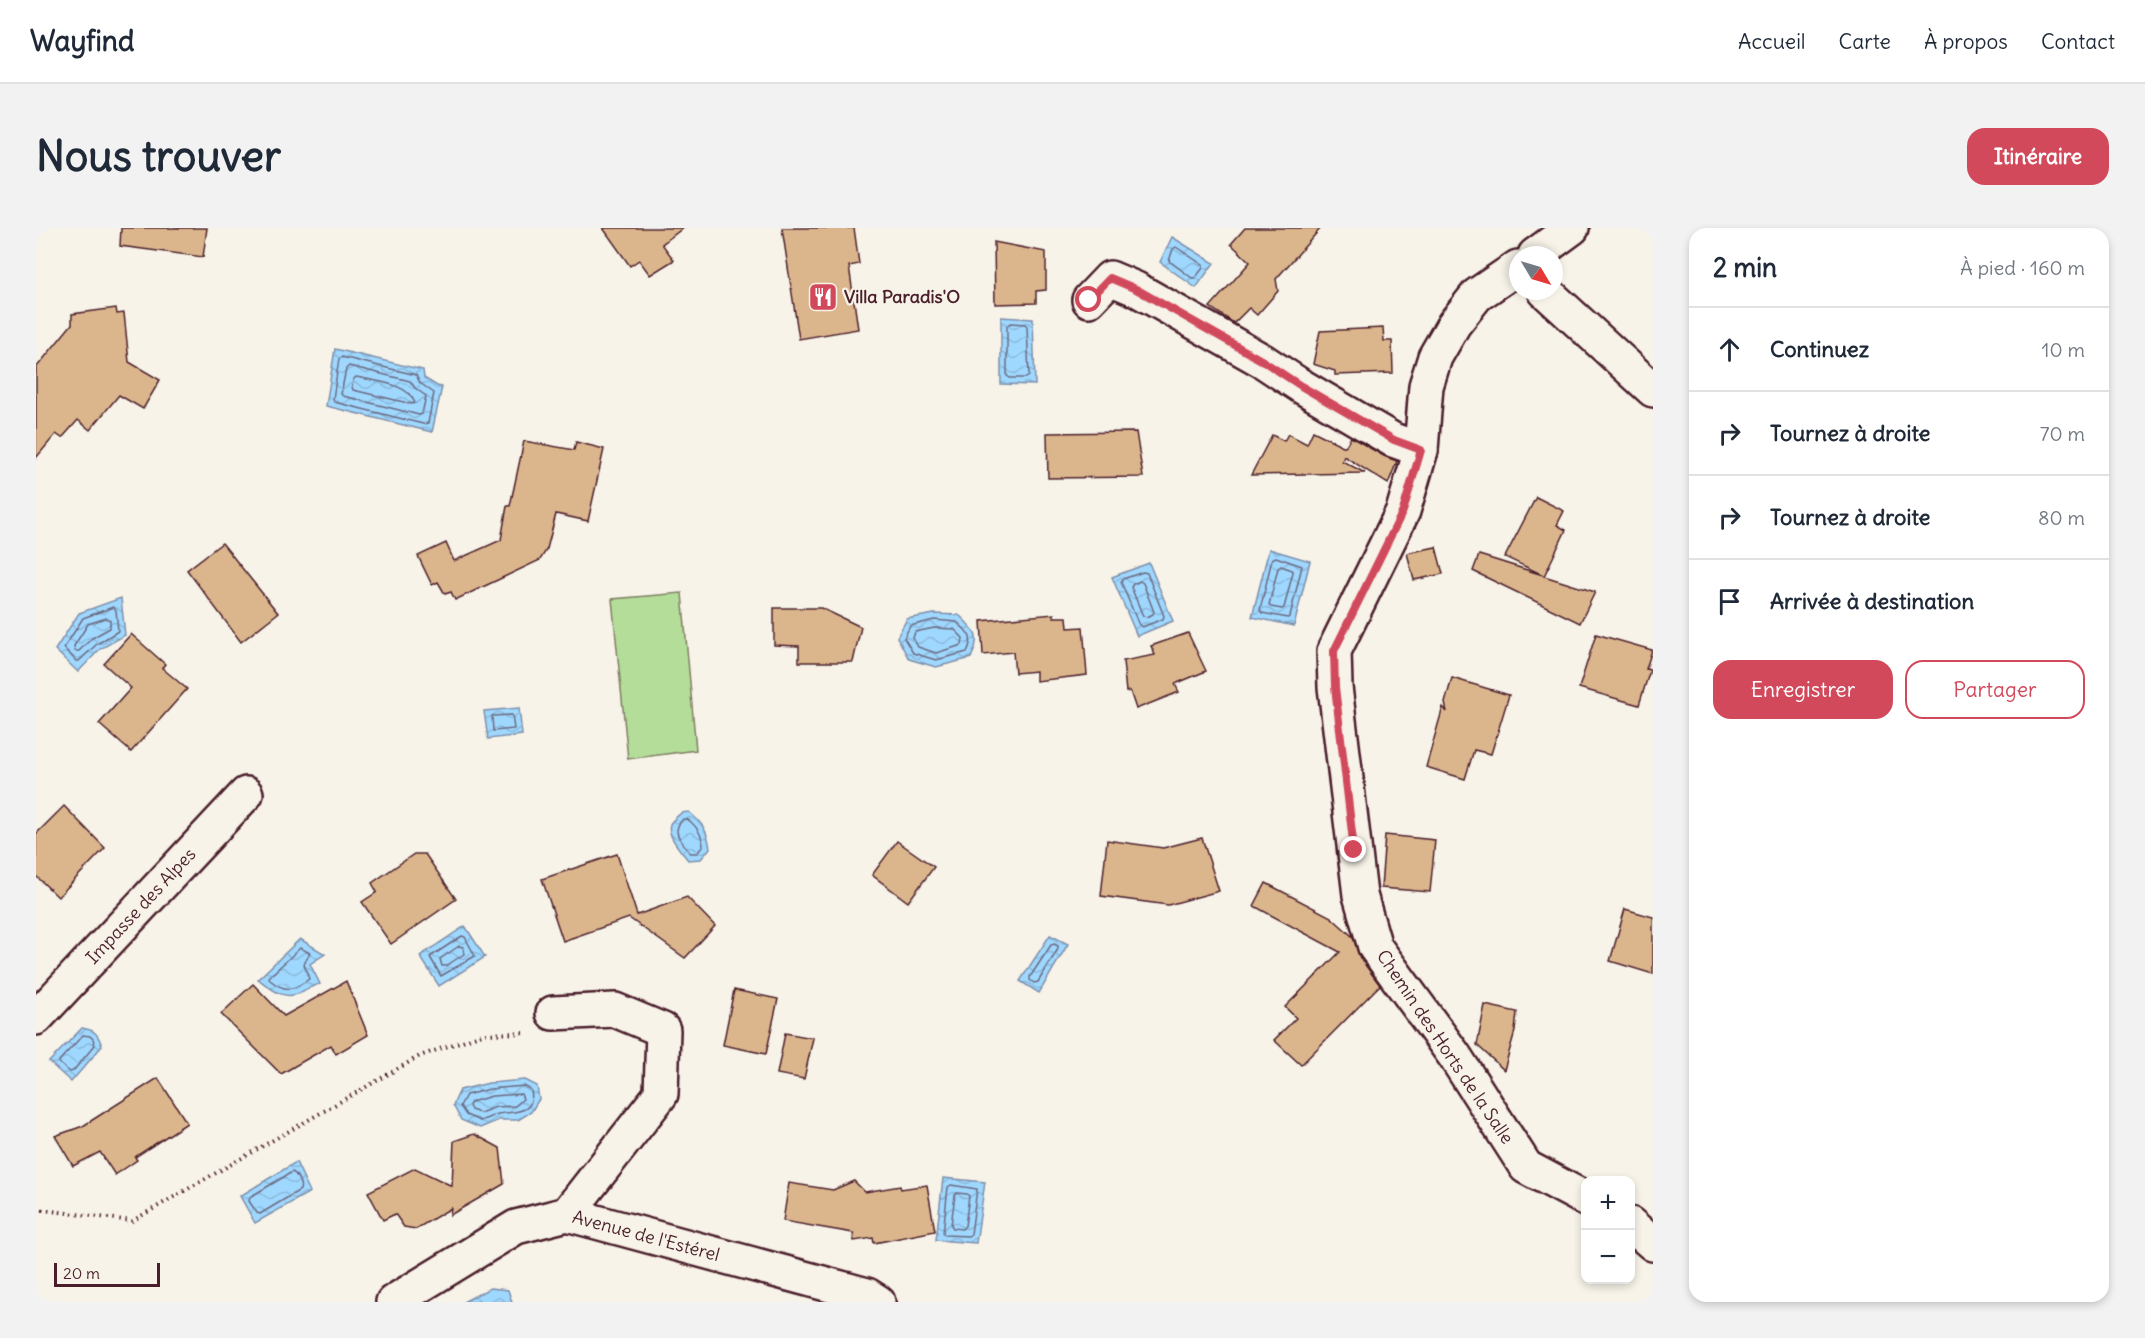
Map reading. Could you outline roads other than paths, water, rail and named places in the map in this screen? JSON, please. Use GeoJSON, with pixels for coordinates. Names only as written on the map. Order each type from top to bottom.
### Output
{"type":"FeatureCollection","features":[{"type":"Feature","properties":{"kind":"street"},"geometry":{"type":"LineString","coordinates":[[1547,246],[1572,228]]}},
{"type":"Feature","properties":{"kind":"street","name":"Chemin des Horts de la Salle"},"geometry":{"type":"LineString","coordinates":[[1509,273],[1477,295],[1454,324],[1435,357],[1426,386],[1421,450],[1403,511],[1334,651],[1335,687],[1360,895],[1375,947],[1454,1054],[1526,1167],[1581,1196]]}},
{"type":"Feature","properties":{"kind":"street"},"geometry":{"type":"LineString","coordinates":[[1089,300],[1110,278],[1136,289],[1263,361],[1394,440],[1421,450]]}},
{"type":"Feature","properties":{"kind":"street"},"geometry":{"type":"LineString","coordinates":[[1555,300],[1653,390]]}},
{"type":"Feature","properties":{"kind":"street","name":"Impasse des Alpes"},"geometry":{"type":"LineString","coordinates":[[36,1017],[246,794]]}},
{"type":"Feature","properties":{"kind":"street"},"geometry":{"type":"LineString","coordinates":[[553,1013],[615,1010],[663,1030],[661,1094],[567,1214]]}},
{"type":"Feature","properties":{"kind":"street","name":"Avenue de l'Estérel"},"geometry":{"type":"LineString","coordinates":[[393,1302],[516,1227],[567,1214],[867,1295],[878,1302]]}},
{"type":"Feature","properties":{"kind":"street"},"geometry":{"type":"LineString","coordinates":[[1635,1228],[1653,1244]]}},
{"type":"Feature","properties":{"kind":"water"},"geometry":{"type":"Polygon","coordinates":[[[1172,237],[1214,263],[1196,288],[1160,262],[1172,237]]]}},
{"type":"Feature","properties":{"kind":"water"},"geometry":{"type":"Polygon","coordinates":[[[1001,317],[1033,319],[1035,385],[1001,384],[1001,317]]]}},
{"type":"Feature","properties":{"kind":"water"},"geometry":{"type":"Polygon","coordinates":[[[335,349],[423,370],[424,378],[442,387],[432,432],[326,406],[335,349]]]}},
{"type":"Feature","properties":{"kind":"water"},"geometry":{"type":"Polygon","coordinates":[[[1269,549],[1310,561],[1294,626],[1252,617],[1269,549]]]}},
{"type":"Feature","properties":{"kind":"water"},"geometry":{"type":"Polygon","coordinates":[[[1149,563],[1173,621],[1137,636],[1112,577],[1149,563]]]}},
{"type":"Feature","properties":{"kind":"water"},"geometry":{"type":"Polygon","coordinates":[[[121,598],[125,635],[100,649],[78,672],[55,650],[79,613],[121,598]]]}},
{"type":"Feature","properties":{"kind":"water"},"geometry":{"type":"Polygon","coordinates":[[[934,614],[959,615],[969,625],[976,639],[971,658],[936,667],[909,659],[897,637],[907,619],[934,614]]]}},
{"type":"Feature","properties":{"kind":"water"},"geometry":{"type":"Polygon","coordinates":[[[519,708],[522,735],[488,739],[484,711],[519,708]]]}},
{"type":"Feature","properties":{"kind":"water"},"geometry":{"type":"Polygon","coordinates":[[[689,812],[704,828],[709,842],[710,848],[701,859],[688,860],[670,833],[669,828],[672,821],[681,813],[689,812]]]}},
{"type":"Feature","properties":{"kind":"water"},"geometry":{"type":"Polygon","coordinates":[[[465,926],[485,957],[439,986],[420,956],[465,926]]]}},
{"type":"Feature","properties":{"kind":"water"},"geometry":{"type":"Polygon","coordinates":[[[1050,935],[1068,944],[1039,993],[1020,981],[1050,935]]]}},
{"type":"Feature","properties":{"kind":"water"},"geometry":{"type":"Polygon","coordinates":[[[300,939],[325,954],[310,964],[320,984],[297,994],[281,994],[258,979],[300,939]]]}},
{"type":"Feature","properties":{"kind":"water"},"geometry":{"type":"Polygon","coordinates":[[[82,1028],[95,1033],[102,1046],[71,1082],[49,1062],[82,1028]]]}},
{"type":"Feature","properties":{"kind":"water"},"geometry":{"type":"Polygon","coordinates":[[[525,1080],[537,1086],[539,1099],[531,1112],[518,1120],[499,1120],[480,1128],[461,1120],[453,1105],[460,1090],[489,1083],[525,1080]]]}},
{"type":"Feature","properties":{"kind":"water"},"geometry":{"type":"Polygon","coordinates":[[[296,1162],[310,1192],[255,1223],[240,1196],[296,1162]]]}},
{"type":"Feature","properties":{"kind":"water"},"geometry":{"type":"Polygon","coordinates":[[[943,1178],[985,1182],[976,1243],[936,1240],[943,1178]]]}},
{"type":"Feature","properties":{"kind":"water"},"geometry":{"type":"Polygon","coordinates":[[[490,1288],[508,1290],[512,1302],[463,1302],[490,1288]]]}},
{"type":"Feature","properties":{"kind":"place","name":"Villa Paradis'O"},"geometry":{"type":"Point","coordinates":[823,297]}}]}
